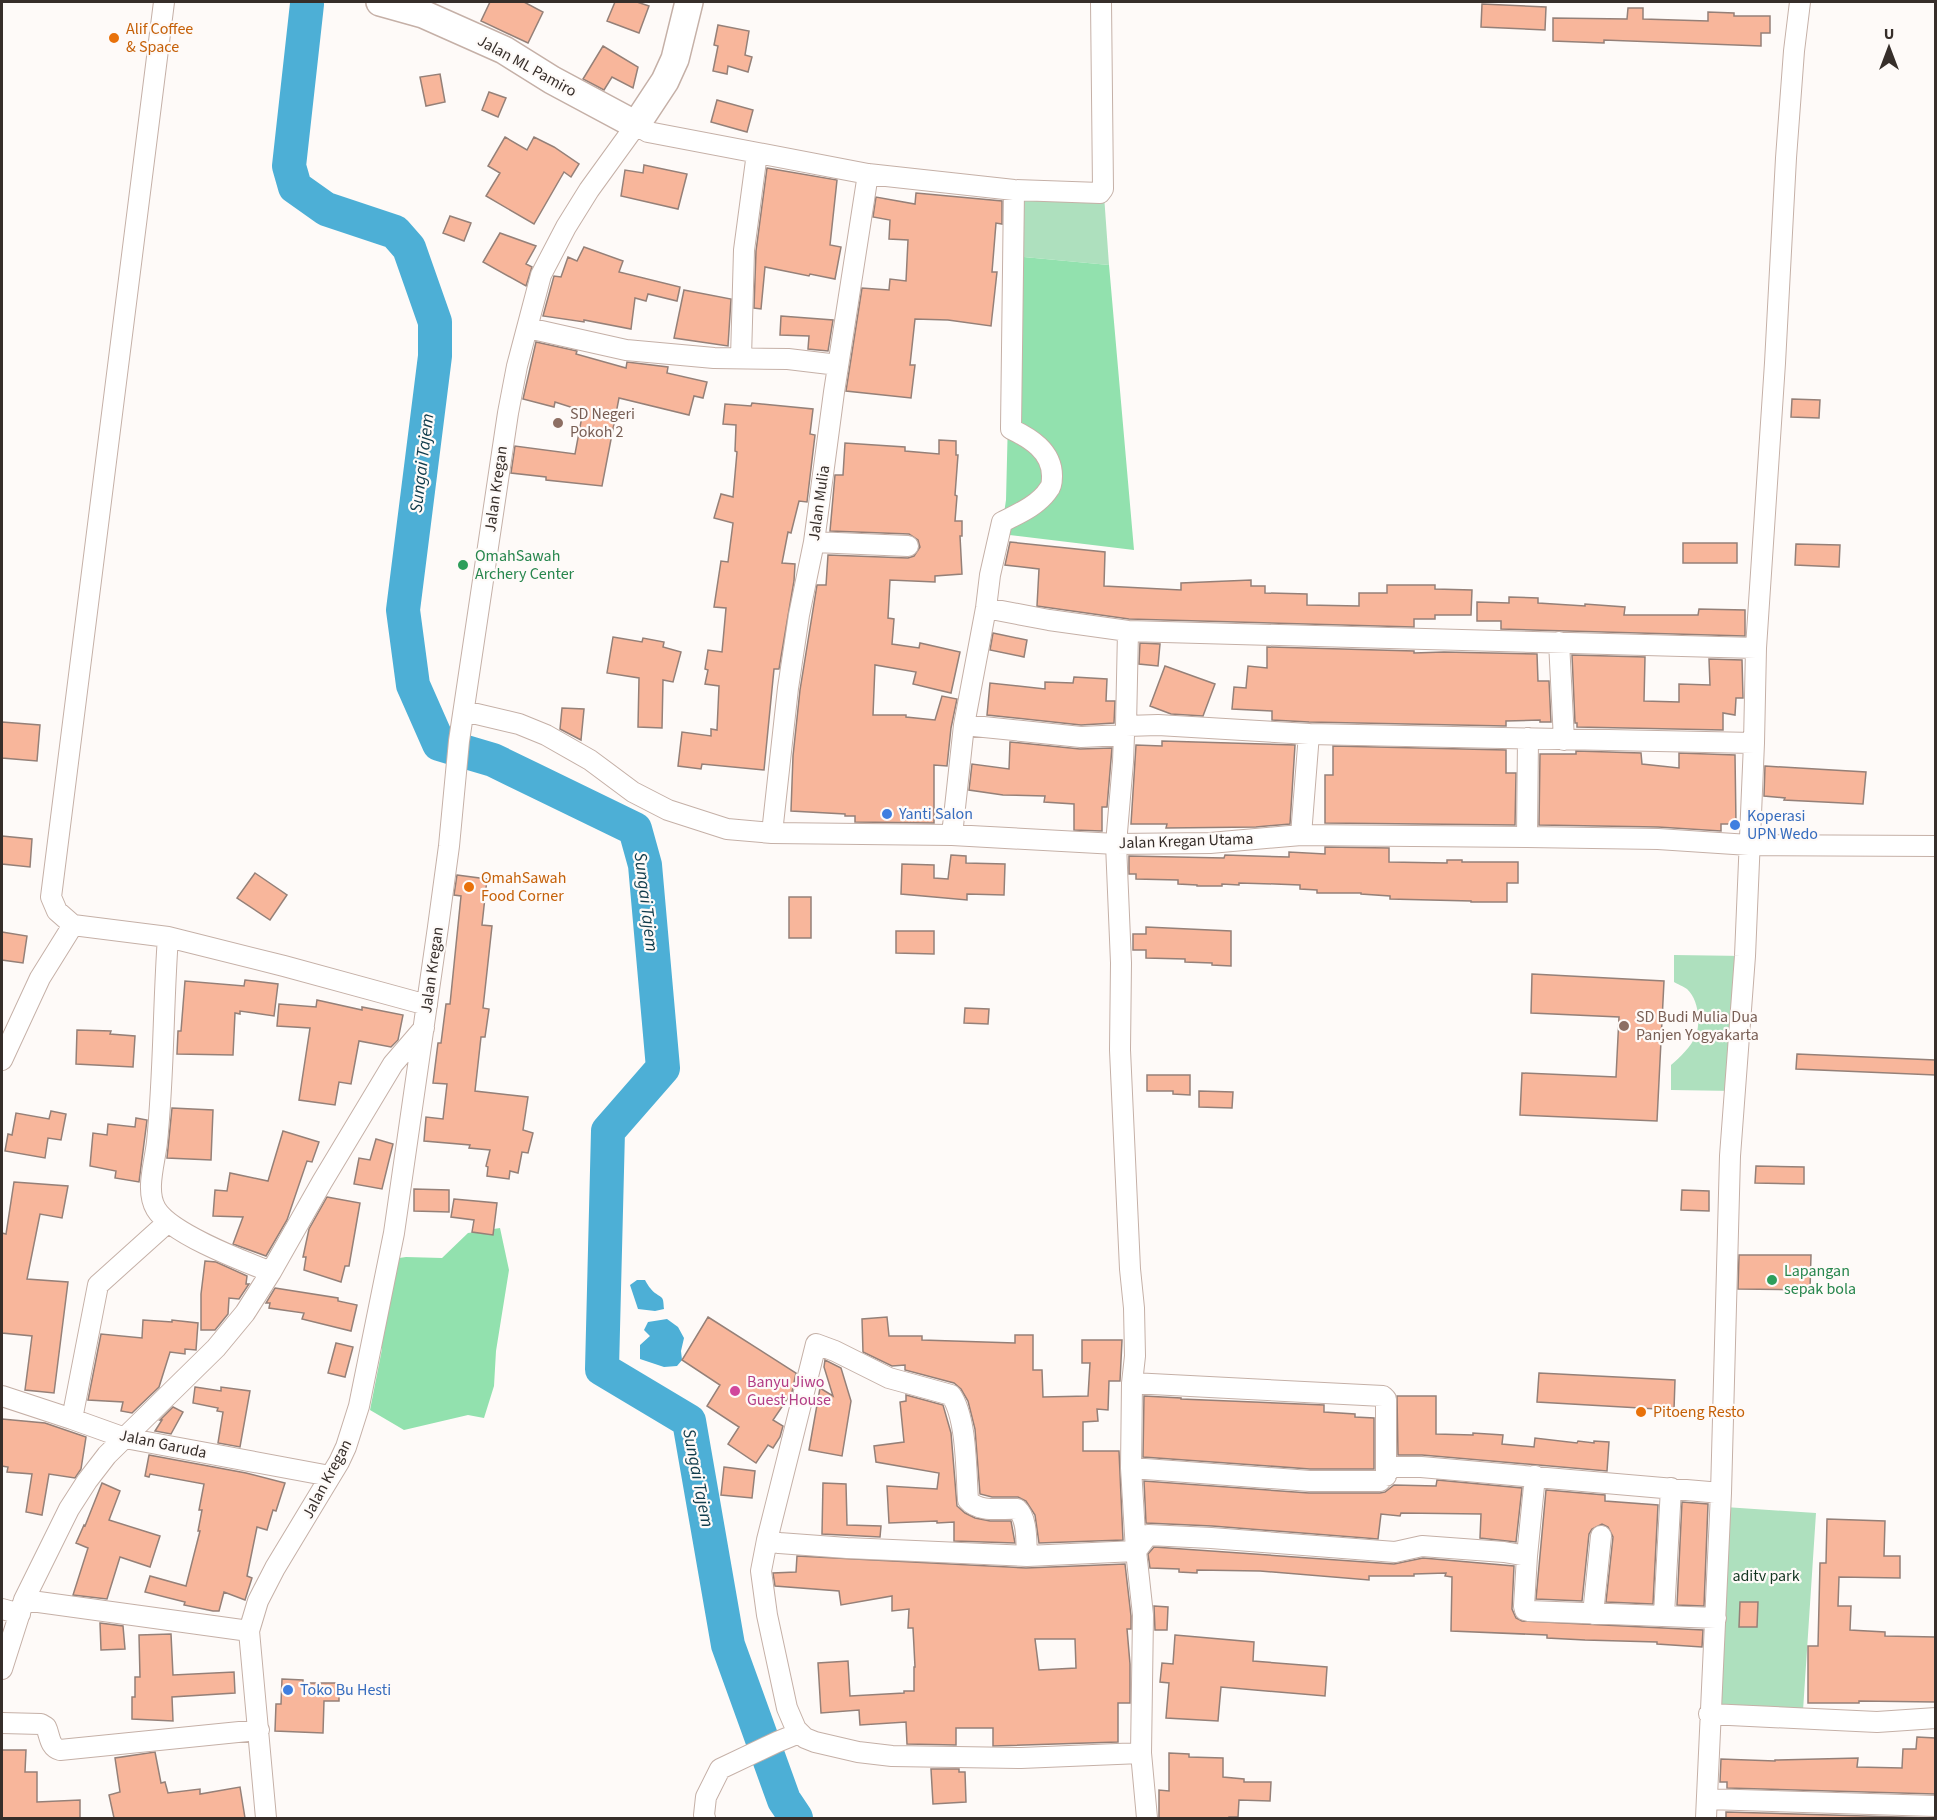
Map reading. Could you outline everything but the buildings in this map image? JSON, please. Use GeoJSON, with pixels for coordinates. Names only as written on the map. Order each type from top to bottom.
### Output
{"type":"FeatureCollection","features":[{"type":"Feature","properties":{"kind":"street"},"geometry":{"type":"LineString","coordinates":[[164,2],[51,897],[57,911],[73,925],[168,937],[427,1005]]}},
{"type":"Feature","properties":{"kind":"street","name":"Jalan ML Pamiro"},"geometry":{"type":"LineString","coordinates":[[380,2],[423,14],[504,50],[552,80],[636,125]]}},
{"type":"Feature","properties":{"kind":"street"},"geometry":{"type":"LineString","coordinates":[[689,2],[675,59],[665,81],[636,125],[648,132],[868,174],[1014,190],[1095,194],[1102,192],[1101,2]]}},
{"type":"Feature","properties":{"kind":"street"},"geometry":{"type":"LineString","coordinates":[[1800,2],[1787,146],[1756,648],[1745,956],[1730,1156],[1721,1492],[1706,1809],[1935,1806]]}},
{"type":"Feature","properties":{"kind":"street","name":"Jalan Kregan"},"geometry":{"type":"LineString","coordinates":[[266,1818],[249,1631],[262,1593],[339,1462],[358,1406],[394,1233],[424,1028],[458,750],[517,366],[541,275],[566,227],[636,125]]}},
{"type":"Feature","properties":{"kind":"street"},"geometry":{"type":"LineString","coordinates":[[741,358],[744,250],[757,153]]}},
{"type":"Feature","properties":{"kind":"street","name":"Jalan Mulia"},"geometry":{"type":"LineString","coordinates":[[772,833],[788,688],[799,615],[814,542],[838,365],[868,174]]}},
{"type":"Feature","properties":{"kind":"street"},"geometry":{"type":"LineString","coordinates":[[952,835],[964,725],[990,575],[1002,522],[1037,502],[1050,489],[1052,482],[1052,466],[1049,458],[1026,436],[1011,429],[1014,190]]}},
{"type":"Feature","properties":{"kind":"street"},"geometry":{"type":"LineString","coordinates":[[528,328],[626,350],[714,358],[788,359],[838,365]]}},
{"type":"Feature","properties":{"kind":"street"},"geometry":{"type":"LineString","coordinates":[[814,542],[908,546]]}},
{"type":"Feature","properties":{"kind":"street"},"geometry":{"type":"LineString","coordinates":[[986,608],[1128,631],[1756,648]]}},
{"type":"Feature","properties":{"kind":"street"},"geometry":{"type":"LineString","coordinates":[[1128,631],[1126,726],[1158,725],[1309,734],[1754,743]]}},
{"type":"Feature","properties":{"kind":"street"},"geometry":{"type":"LineString","coordinates":[[1559,642],[1564,740]]}},
{"type":"Feature","properties":{"kind":"street","name":"Jalan Kregan Utama"},"geometry":{"type":"LineString","coordinates":[[464,711],[519,724],[546,735],[590,760],[633,792],[668,810],[727,829],[772,833],[952,835],[1116,844],[1210,843],[1301,835],[1527,837],[1749,845],[1935,846]]}},
{"type":"Feature","properties":{"kind":"street"},"geometry":{"type":"LineString","coordinates":[[964,725],[1081,737],[1124,735],[1116,844],[1120,1050],[1130,1269],[1134,1308],[1135,1356],[1132,1383],[1131,1468],[1143,1615],[1142,1752],[1147,1818]]}},
{"type":"Feature","properties":{"kind":"street"},"geometry":{"type":"LineString","coordinates":[[1301,835],[1309,734]]}},
{"type":"Feature","properties":{"kind":"street"},"geometry":{"type":"LineString","coordinates":[[1527,837],[1528,738]]}},
{"type":"Feature","properties":{"kind":"street"},"geometry":{"type":"LineString","coordinates":[[2,1060],[44,970],[73,925]]}},
{"type":"Feature","properties":{"kind":"street"},"geometry":{"type":"LineString","coordinates":[[168,937],[152,1202],[168,1222],[210,1247],[271,1272]]}},
{"type":"Feature","properties":{"kind":"street"},"geometry":{"type":"LineString","coordinates":[[2,1669],[15,1608],[69,1509],[87,1481],[107,1455],[216,1347],[244,1313],[271,1272],[393,1064],[424,1028]]}},
{"type":"Feature","properties":{"kind":"street"},"geometry":{"type":"LineString","coordinates":[[72,1419],[98,1285],[168,1222]]}},
{"type":"Feature","properties":{"kind":"street"},"geometry":{"type":"LineString","coordinates":[[1027,1556],[1020,1510],[980,1508],[972,1505],[968,1500],[961,1420],[951,1395],[889,1378],[816,1344],[761,1571],[767,1615],[787,1708],[799,1733],[815,1742],[858,1752],[892,1756],[1021,1758],[1142,1752]]}},
{"type":"Feature","properties":{"kind":"street"},"geometry":{"type":"LineString","coordinates":[[1132,1383],[1383,1396],[1386,1399],[1386,1476]]}},
{"type":"Feature","properties":{"kind":"street","name":"Jalan Garuda"},"geometry":{"type":"LineString","coordinates":[[2,1396],[125,1438],[330,1476]]}},
{"type":"Feature","properties":{"kind":"street"},"geometry":{"type":"LineString","coordinates":[[1131,1468],[1310,1481],[1380,1481],[1392,1467],[1421,1467],[1721,1492]]}},
{"type":"Feature","properties":{"kind":"street"},"geometry":{"type":"LineString","coordinates":[[1535,1476],[1527,1556],[1524,1602],[1526,1610],[1716,1618]]}},
{"type":"Feature","properties":{"kind":"street"},"geometry":{"type":"LineString","coordinates":[[1664,1615],[1671,1488]]}},
{"type":"Feature","properties":{"kind":"street"},"geometry":{"type":"LineString","coordinates":[[1136,1551],[1148,1535],[1395,1552],[1422,1546],[1504,1552],[1527,1556]]}},
{"type":"Feature","properties":{"kind":"street"},"geometry":{"type":"LineString","coordinates":[[1593,1614],[1601,1536]]}},
{"type":"Feature","properties":{"kind":"street"},"geometry":{"type":"LineString","coordinates":[[767,1540],[847,1548],[1027,1556],[1136,1551]]}},
{"type":"Feature","properties":{"kind":"street"},"geometry":{"type":"LineString","coordinates":[[15,1608],[249,1631]]}},
{"type":"Feature","properties":{"kind":"street"},"geometry":{"type":"LineString","coordinates":[[1709,1714],[1877,1722],[1935,1718]]}},
{"type":"Feature","properties":{"kind":"street"},"geometry":{"type":"LineString","coordinates":[[2,1723],[46,1726],[51,1744],[60,1750],[259,1730]]}},
{"type":"Feature","properties":{"kind":"street"},"geometry":{"type":"LineString","coordinates":[[705,1818],[706,1797],[720,1769],[799,1733]]}},
{"type":"Feature","properties":{"kind":"green space"},"geometry":{"type":"Polygon","coordinates":[[[1013,193],[1104,195],[1109,265],[1012,256],[1013,193]]]}},
{"type":"Feature","properties":{"kind":"green space"},"geometry":{"type":"Polygon","coordinates":[[[1012,256],[1109,265],[1134,550],[1001,534],[1006,500],[1012,256]]]}},
{"type":"Feature","properties":{"kind":"green space"},"geometry":{"type":"Polygon","coordinates":[[[1674,955],[1745,956],[1735,1091],[1671,1090],[1671,1065],[1691,1044],[1696,1035],[1698,1023],[1698,1010],[1694,998],[1685,988],[1674,982],[1674,955]]]}},
{"type":"Feature","properties":{"kind":"green space"},"geometry":{"type":"Polygon","coordinates":[[[500,1228],[509,1270],[496,1351],[494,1386],[484,1418],[468,1415],[404,1430],[370,1410],[382,1349],[382,1321],[392,1259],[442,1258],[468,1233],[500,1228]]]}},
{"type":"Feature","properties":{"kind":"green space","name":"aditv park"},"geometry":{"type":"Polygon","coordinates":[[[1725,1507],[1816,1513],[1802,1726],[1711,1720],[1725,1507]]]}},
{"type":"Feature","properties":{"kind":"water"},"geometry":{"type":"Polygon","coordinates":[[[637,1280],[645,1280],[662,1298],[664,1309],[655,1311],[638,1309],[630,1285],[637,1280]]]}},
{"type":"Feature","properties":{"kind":"water"},"geometry":{"type":"Polygon","coordinates":[[[667,1319],[678,1327],[684,1338],[681,1351],[682,1360],[677,1366],[664,1367],[640,1359],[640,1345],[650,1336],[644,1330],[648,1322],[667,1319]]]}},
{"type":"Feature","properties":{"kind":"waterway","name":"Sungai Tajem"},"geometry":{"type":"LineString","coordinates":[[307,4],[289,166],[295,187],[326,209],[395,232],[409,248],[435,322],[435,356],[403,610],[413,685],[439,744],[493,760],[635,829],[645,865],[663,1068],[608,1131],[602,1369],[689,1421],[728,1645],[784,1800],[796,1818]]}},
{"type":"Feature","properties":{"kind":"place","name":"Alif Coffee & Space"},"geometry":{"type":"Point","coordinates":[114,38]}},
{"type":"Feature","properties":{"kind":"place","name":"SD Negeri Pokoh 2"},"geometry":{"type":"Point","coordinates":[558,423]}},
{"type":"Feature","properties":{"kind":"place","name":"OmahSawah Archery Center"},"geometry":{"type":"Point","coordinates":[463,565]}},
{"type":"Feature","properties":{"kind":"place","name":"Yanti Salon"},"geometry":{"type":"Point","coordinates":[887,814]}},
{"type":"Feature","properties":{"kind":"place","name":"Koperasi UPN Wedo"},"geometry":{"type":"Point","coordinates":[1735,825]}},
{"type":"Feature","properties":{"kind":"place","name":"OmahSawah Food Corner"},"geometry":{"type":"Point","coordinates":[469,887]}},
{"type":"Feature","properties":{"kind":"place","name":"SD Budi Mulia Dua Panjen Yogyakarta"},"geometry":{"type":"Point","coordinates":[1624,1026]}},
{"type":"Feature","properties":{"kind":"place","name":"Lapangan sepak bola"},"geometry":{"type":"Point","coordinates":[1772,1280]}},
{"type":"Feature","properties":{"kind":"place","name":"Banyu Jiwo Guest House"},"geometry":{"type":"Point","coordinates":[735,1391]}},
{"type":"Feature","properties":{"kind":"place","name":"Pitoeng Resto"},"geometry":{"type":"Point","coordinates":[1641,1412]}},
{"type":"Feature","properties":{"kind":"place","name":"Toko Bu Hesti"},"geometry":{"type":"Point","coordinates":[288,1690]}}]}
